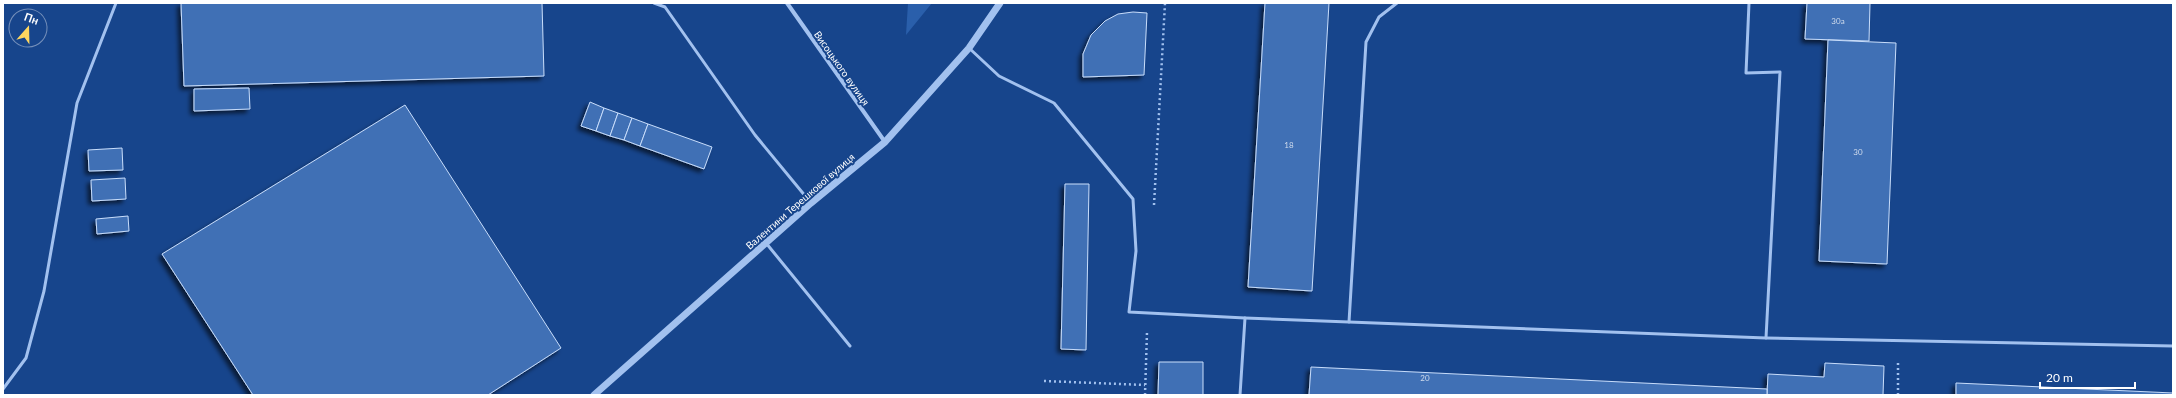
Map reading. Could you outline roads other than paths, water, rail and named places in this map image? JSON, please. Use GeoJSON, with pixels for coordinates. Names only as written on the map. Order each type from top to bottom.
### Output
{"type":"FeatureCollection","features":[{"type":"Feature","properties":{"kind":"street","name":"Висоцького вулиця"},"geometry":{"type":"LineString","coordinates":[[787,3],[885,142]]}},
{"type":"Feature","properties":{"kind":"street","name":"Валентини Терешкової вулиця"},"geometry":{"type":"LineString","coordinates":[[594,395],[811,203],[885,142],[969,48],[1000,3]]}},
{"type":"Feature","properties":{"kind":"lane"},"geometry":{"type":"LineString","coordinates":[[3,389],[26,358],[44,291],[77,103],[116,3]]}},
{"type":"Feature","properties":{"kind":"lane"},"geometry":{"type":"LineString","coordinates":[[654,3],[665,7],[755,135],[811,203]]}},
{"type":"Feature","properties":{"kind":"lane"},"geometry":{"type":"LineString","coordinates":[[1349,322],[1366,42],[1379,17],[1397,3]]}},
{"type":"Feature","properties":{"kind":"lane"},"geometry":{"type":"LineString","coordinates":[[1749,3],[1746,73],[1780,72],[1766,338]]}},
{"type":"Feature","properties":{"kind":"lane"},"geometry":{"type":"LineString","coordinates":[[969,48],[999,76],[1054,103],[1133,199],[1136,251],[1129,312],[1244,318],[1766,338],[2173,346]]}},
{"type":"Feature","properties":{"kind":"lane"},"geometry":{"type":"LineString","coordinates":[[766,243],[850,346]]}},
{"type":"Feature","properties":{"kind":"lane"},"geometry":{"type":"LineString","coordinates":[[1240,395],[1244,318]]}}]}
